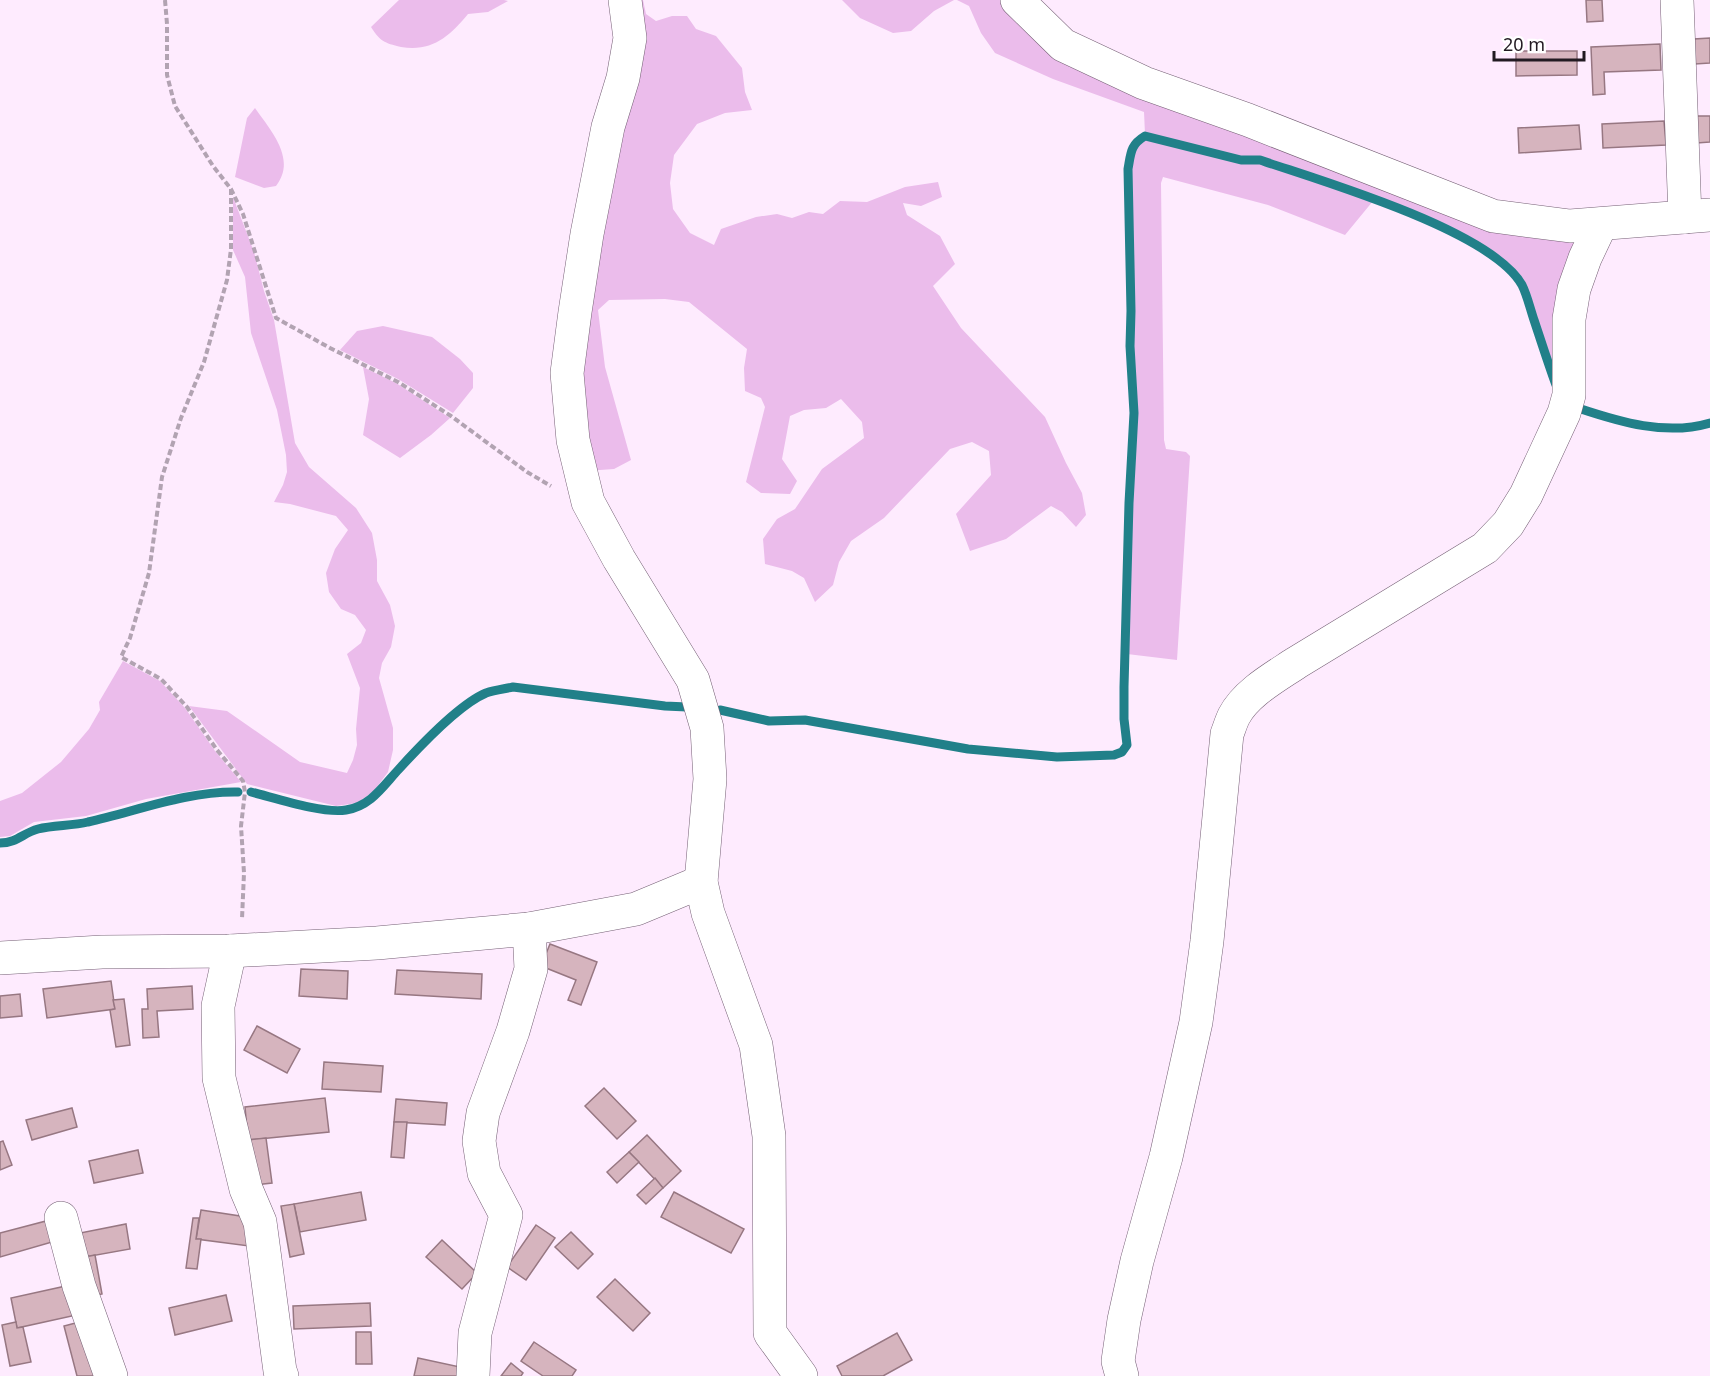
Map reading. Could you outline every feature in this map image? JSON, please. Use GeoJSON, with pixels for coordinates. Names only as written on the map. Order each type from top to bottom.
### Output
{"type":"FeatureCollection","features":[{"type":"Feature","properties":{"kind":"street"},"geometry":{"type":"LineString","coordinates":[[625,0],[630,38],[623,78],[608,127],[586,234],[567,373],[573,440],[588,502],[619,559],[693,680],[704,718],[708,737],[710,779],[700,882],[708,913],[756,1045],[769,1136],[770,1333],[801,1376]]}},
{"type":"Feature","properties":{"kind":"street"},"geometry":{"type":"LineString","coordinates":[[1017,0],[1063,45],[1144,83],[1248,120],[1492,216],[1570,226],[1698,216],[1677,0]]}},
{"type":"Feature","properties":{"kind":"street"},"geometry":{"type":"LineString","coordinates":[[1122,1376],[1118,1361],[1124,1320],[1137,1260],[1166,1157],[1196,1022],[1207,941],[1227,734],[1235,715],[1251,696],[1296,663],[1485,548],[1509,524],[1526,495],[1564,413],[1569,395],[1569,319],[1574,289],[1601,224]]}},
{"type":"Feature","properties":{"kind":"street"},"geometry":{"type":"LineString","coordinates":[[0,958],[102,952],[236,951],[377,943],[529,929],[636,909],[700,882]]}},
{"type":"Feature","properties":{"kind":"street"},"geometry":{"type":"LineString","coordinates":[[473,1376],[475,1334],[506,1215],[484,1173],[479,1141],[483,1113],[513,1030],[531,969],[529,929]]}},
{"type":"Feature","properties":{"kind":"street"},"geometry":{"type":"LineString","coordinates":[[236,951],[218,1006],[219,1078],[246,1189],[260,1222],[282,1376]]}},
{"type":"Feature","properties":{"kind":"street"},"geometry":{"type":"LineString","coordinates":[[61,1218],[79,1286],[111,1376]]}},
{"type":"Feature","properties":{"kind":"path"},"geometry":{"type":"LineString","coordinates":[[165,0],[167,75],[175,106],[213,166],[231,189],[247,223],[276,318],[398,382],[451,416],[527,472],[571,497],[588,502]]}},
{"type":"Feature","properties":{"kind":"path"},"geometry":{"type":"LineString","coordinates":[[231,189],[231,249],[227,279],[204,362],[181,418],[162,477],[149,573],[130,638],[121,657],[162,679],[243,781],[241,826],[244,873],[236,951]]}},
{"type":"Feature","properties":{"kind":"shaded area"},"geometry":{"type":"Polygon","coordinates":[[[399,0],[508,1],[488,12],[468,14],[454,30],[439,41],[431,45],[412,48],[386,43],[371,27],[399,0]]]}},
{"type":"Feature","properties":{"kind":"shaded area"},"geometry":{"type":"Polygon","coordinates":[[[632,0],[643,0],[646,14],[656,21],[672,16],[687,16],[696,29],[716,36],[742,68],[745,92],[752,110],[725,113],[697,124],[674,155],[670,183],[673,209],[690,233],[714,245],[721,229],[756,217],[777,214],[792,218],[809,212],[823,214],[840,201],[867,202],[905,187],[938,182],[942,197],[921,206],[903,203],[907,215],[940,236],[955,264],[933,286],[961,328],[1045,417],[1082,493],[1086,515],[1076,527],[1062,512],[1051,506],[1006,539],[970,551],[956,514],[991,475],[989,451],[972,442],[950,449],[884,518],[851,541],[839,562],[833,585],[815,602],[804,578],[792,571],[765,564],[763,539],[777,519],[795,509],[822,469],[864,438],[862,422],[841,399],[826,408],[804,410],[790,416],[782,459],[797,481],[790,494],[761,493],[746,482],[765,407],[761,398],[745,391],[744,368],[747,349],[689,302],[665,299],[609,300],[598,310],[605,367],[631,460],[614,469],[586,471],[576,395],[632,0]]]}},
{"type":"Feature","properties":{"kind":"shaded area"},"geometry":{"type":"Polygon","coordinates":[[[842,0],[954,0],[934,11],[911,31],[893,33],[860,18],[842,0]]]}},
{"type":"Feature","properties":{"kind":"shaded area"},"geometry":{"type":"Polygon","coordinates":[[[957,0],[1004,0],[1014,15],[1582,241],[1558,383],[1524,284],[1507,264],[1479,244],[1444,225],[1404,208],[1260,157],[1241,159],[1145,134],[1144,112],[1053,79],[995,53],[981,33],[969,6],[957,0]]]}},
{"type":"Feature","properties":{"kind":"shaded area"},"geometry":{"type":"Polygon","coordinates":[[[255,108],[274,136],[283,156],[282,176],[276,186],[264,188],[235,177],[247,118],[255,108]]]}},
{"type":"Feature","properties":{"kind":"shaded area"},"geometry":{"type":"Polygon","coordinates":[[[1145,138],[1240,163],[1260,162],[1373,201],[1345,235],[1268,205],[1163,177],[1161,183],[1164,440],[1166,449],[1186,452],[1190,456],[1177,660],[1127,654],[1137,413],[1132,346],[1134,311],[1131,170],[1137,143],[1145,138]]]}},
{"type":"Feature","properties":{"kind":"shaded area"},"geometry":{"type":"Polygon","coordinates":[[[233,197],[254,252],[274,320],[295,443],[309,467],[356,508],[372,533],[377,560],[377,581],[390,605],[395,626],[391,647],[382,663],[379,678],[393,728],[393,750],[388,772],[374,791],[357,803],[336,806],[247,784],[189,706],[227,711],[300,762],[347,773],[353,760],[357,745],[356,729],[360,688],[347,654],[361,643],[366,630],[355,615],[341,609],[329,592],[326,573],[335,549],[348,530],[336,516],[274,502],[287,472],[286,455],[277,410],[251,333],[245,277],[233,250],[233,197]]]}},
{"type":"Feature","properties":{"kind":"shaded area"},"geometry":{"type":"Polygon","coordinates":[[[383,326],[432,337],[460,359],[473,373],[473,388],[453,413],[398,379],[340,350],[357,331],[383,326]]]}},
{"type":"Feature","properties":{"kind":"shaded area"},"geometry":{"type":"Polygon","coordinates":[[[363,367],[396,383],[450,418],[400,458],[363,435],[369,399],[363,367]]]}},
{"type":"Feature","properties":{"kind":"shaded area"},"geometry":{"type":"Polygon","coordinates":[[[123,661],[160,681],[185,708],[215,751],[241,782],[146,799],[86,816],[34,822],[10,836],[0,837],[0,801],[22,793],[61,762],[89,729],[100,710],[99,702],[123,661]]]}},
{"type":"Feature","properties":{"kind":"building"},"geometry":{"type":"Polygon","coordinates":[[[1586,0],[1602,0],[1603,21],[1587,22],[1586,0]]]}},
{"type":"Feature","properties":{"kind":"building"},"geometry":{"type":"Polygon","coordinates":[[[1710,38],[1710,63],[1695,64],[1694,39],[1710,38]]]}},
{"type":"Feature","properties":{"kind":"building"},"geometry":{"type":"Polygon","coordinates":[[[1660,44],[1661,70],[1604,72],[1605,94],[1593,95],[1591,47],[1660,44]]]}},
{"type":"Feature","properties":{"kind":"building"},"geometry":{"type":"Polygon","coordinates":[[[1516,51],[1577,51],[1577,75],[1516,76],[1516,51]]]}},
{"type":"Feature","properties":{"kind":"building"},"geometry":{"type":"Polygon","coordinates":[[[1696,116],[1710,116],[1710,142],[1697,143],[1696,116]]]}},
{"type":"Feature","properties":{"kind":"building"},"geometry":{"type":"Polygon","coordinates":[[[1664,121],[1666,145],[1603,148],[1602,124],[1664,121]]]}},
{"type":"Feature","properties":{"kind":"building"},"geometry":{"type":"Polygon","coordinates":[[[1579,125],[1581,149],[1519,153],[1518,128],[1579,125]]]}},
{"type":"Feature","properties":{"kind":"building"},"geometry":{"type":"Polygon","coordinates":[[[550,944],[597,962],[581,1005],[568,1000],[576,980],[541,966],[550,944]]]}},
{"type":"Feature","properties":{"kind":"building"},"geometry":{"type":"Polygon","coordinates":[[[301,969],[348,971],[347,999],[299,996],[301,969]]]}},
{"type":"Feature","properties":{"kind":"building"},"geometry":{"type":"Polygon","coordinates":[[[397,970],[482,974],[481,999],[395,994],[397,970]]]}},
{"type":"Feature","properties":{"kind":"building"},"geometry":{"type":"Polygon","coordinates":[[[111,981],[115,1009],[47,1018],[43,989],[111,981]]]}},
{"type":"Feature","properties":{"kind":"building"},"geometry":{"type":"Polygon","coordinates":[[[192,986],[193,1009],[157,1011],[159,1037],[143,1038],[142,1009],[148,1009],[147,989],[192,986]]]}},
{"type":"Feature","properties":{"kind":"building"},"geometry":{"type":"Polygon","coordinates":[[[20,994],[22,1016],[0,1018],[0,996],[20,994]]]}},
{"type":"Feature","properties":{"kind":"building"},"geometry":{"type":"Polygon","coordinates":[[[124,999],[130,1045],[116,1047],[110,1010],[115,1009],[113,1000],[124,999]]]}},
{"type":"Feature","properties":{"kind":"building"},"geometry":{"type":"Polygon","coordinates":[[[257,1026],[300,1049],[287,1073],[244,1050],[257,1026]]]}},
{"type":"Feature","properties":{"kind":"building"},"geometry":{"type":"Polygon","coordinates":[[[324,1062],[383,1066],[381,1092],[322,1089],[324,1062]]]}},
{"type":"Feature","properties":{"kind":"building"},"geometry":{"type":"Polygon","coordinates":[[[604,1088],[636,1121],[617,1139],[585,1106],[604,1088]]]}},
{"type":"Feature","properties":{"kind":"building"},"geometry":{"type":"Polygon","coordinates":[[[325,1098],[329,1132],[248,1140],[245,1107],[325,1098]]]}},
{"type":"Feature","properties":{"kind":"building"},"geometry":{"type":"Polygon","coordinates":[[[396,1099],[447,1103],[445,1125],[394,1122],[396,1099]]]}},
{"type":"Feature","properties":{"kind":"building"},"geometry":{"type":"Polygon","coordinates":[[[72,1108],[77,1127],[32,1140],[26,1120],[72,1108]]]}},
{"type":"Feature","properties":{"kind":"building"},"geometry":{"type":"Polygon","coordinates":[[[394,1122],[407,1122],[404,1158],[391,1157],[394,1122]]]}},
{"type":"Feature","properties":{"kind":"building"},"geometry":{"type":"Polygon","coordinates":[[[647,1135],[681,1171],[663,1188],[629,1152],[647,1135]]]}},
{"type":"Feature","properties":{"kind":"building"},"geometry":{"type":"Polygon","coordinates":[[[266,1138],[272,1183],[253,1185],[248,1140],[266,1138]]]}},
{"type":"Feature","properties":{"kind":"building"},"geometry":{"type":"Polygon","coordinates":[[[3,1141],[12,1165],[0,1170],[0,1142],[3,1141]]]}},
{"type":"Feature","properties":{"kind":"building"},"geometry":{"type":"Polygon","coordinates":[[[138,1150],[143,1173],[94,1183],[89,1161],[138,1150]]]}},
{"type":"Feature","properties":{"kind":"building"},"geometry":{"type":"Polygon","coordinates":[[[629,1152],[639,1162],[617,1183],[607,1172],[629,1152]]]}},
{"type":"Feature","properties":{"kind":"building"},"geometry":{"type":"Polygon","coordinates":[[[655,1178],[663,1188],[646,1204],[637,1195],[655,1178]]]}},
{"type":"Feature","properties":{"kind":"building"},"geometry":{"type":"Polygon","coordinates":[[[361,1192],[366,1220],[300,1232],[294,1204],[361,1192]]]}},
{"type":"Feature","properties":{"kind":"building"},"geometry":{"type":"Polygon","coordinates":[[[674,1192],[744,1229],[731,1253],[661,1217],[674,1192]]]}},
{"type":"Feature","properties":{"kind":"building"},"geometry":{"type":"Polygon","coordinates":[[[294,1204],[304,1254],[290,1257],[281,1206],[294,1204]]]}},
{"type":"Feature","properties":{"kind":"building"},"geometry":{"type":"Polygon","coordinates":[[[201,1210],[253,1218],[249,1246],[196,1239],[201,1210]]]}},
{"type":"Feature","properties":{"kind":"building"},"geometry":{"type":"Polygon","coordinates":[[[193,1218],[199,1218],[196,1239],[201,1239],[197,1269],[186,1268],[193,1218]]]}},
{"type":"Feature","properties":{"kind":"building"},"geometry":{"type":"Polygon","coordinates":[[[46,1221],[52,1242],[0,1257],[0,1233],[46,1221]]]}},
{"type":"Feature","properties":{"kind":"building"},"geometry":{"type":"Polygon","coordinates":[[[126,1224],[130,1249],[80,1258],[75,1234],[126,1224]]]}},
{"type":"Feature","properties":{"kind":"building"},"geometry":{"type":"Polygon","coordinates":[[[536,1225],[555,1238],[526,1280],[507,1267],[536,1225]]]}},
{"type":"Feature","properties":{"kind":"building"},"geometry":{"type":"Polygon","coordinates":[[[571,1232],[593,1254],[578,1269],[555,1247],[571,1232]]]}},
{"type":"Feature","properties":{"kind":"building"},"geometry":{"type":"Polygon","coordinates":[[[442,1240],[477,1273],[462,1289],[426,1257],[442,1240]]]}},
{"type":"Feature","properties":{"kind":"building"},"geometry":{"type":"Polygon","coordinates":[[[95,1255],[102,1294],[88,1297],[80,1258],[95,1255]]]}},
{"type":"Feature","properties":{"kind":"building"},"geometry":{"type":"Polygon","coordinates":[[[615,1279],[650,1313],[633,1331],[597,1297],[615,1279]]]}},
{"type":"Feature","properties":{"kind":"building"},"geometry":{"type":"Polygon","coordinates":[[[75,1284],[81,1314],[17,1328],[11,1298],[75,1284]]]}},
{"type":"Feature","properties":{"kind":"building"},"geometry":{"type":"Polygon","coordinates":[[[226,1295],[232,1321],[175,1335],[169,1308],[226,1295]]]}},
{"type":"Feature","properties":{"kind":"building"},"geometry":{"type":"Polygon","coordinates":[[[370,1303],[371,1326],[294,1329],[293,1306],[370,1303]]]}},
{"type":"Feature","properties":{"kind":"building"},"geometry":{"type":"Polygon","coordinates":[[[87,1320],[102,1376],[77,1376],[64,1326],[87,1320]]]}},
{"type":"Feature","properties":{"kind":"building"},"geometry":{"type":"Polygon","coordinates":[[[16,1322],[17,1328],[23,1327],[31,1362],[10,1366],[2,1325],[16,1322]]]}},
{"type":"Feature","properties":{"kind":"building"},"geometry":{"type":"Polygon","coordinates":[[[356,1332],[371,1332],[372,1364],[356,1364],[356,1332]]]}},
{"type":"Feature","properties":{"kind":"building"},"geometry":{"type":"Polygon","coordinates":[[[897,1333],[912,1360],[883,1376],[842,1376],[837,1366],[897,1333]]]}},
{"type":"Feature","properties":{"kind":"building"},"geometry":{"type":"Polygon","coordinates":[[[534,1342],[576,1370],[572,1376],[543,1376],[521,1361],[534,1342]]]}},
{"type":"Feature","properties":{"kind":"building"},"geometry":{"type":"Polygon","coordinates":[[[418,1358],[460,1367],[458,1376],[414,1376],[418,1358]]]}},
{"type":"Feature","properties":{"kind":"building"},"geometry":{"type":"Polygon","coordinates":[[[511,1363],[523,1373],[521,1376],[501,1376],[511,1363]]]}},
{"type":"Feature","properties":{"kind":"waterway"},"geometry":{"type":"LineString","coordinates":[[720,710],[769,721],[805,720],[968,749],[1057,757],[1114,755],[1122,752],[1127,745],[1124,687],[1134,413],[1130,346],[1128,169],[1134,146],[1145,136],[1241,160],[1260,160],[1362,194],[1442,227],[1477,245],[1504,265],[1522,285],[1556,385]]}},
{"type":"Feature","properties":{"kind":"waterway"},"geometry":{"type":"LineString","coordinates":[[1578,408],[1610,418],[1660,428],[1693,427],[1710,423]]}},
{"type":"Feature","properties":{"kind":"waterway"},"geometry":{"type":"LineString","coordinates":[[251,792],[325,810],[355,808],[370,800],[417,749],[464,706],[486,693],[513,687],[687,707]]}},
{"type":"Feature","properties":{"kind":"waterway"},"geometry":{"type":"LineString","coordinates":[[0,843],[11,841],[38,829],[88,822],[162,802],[200,795],[238,792]]}}]}
